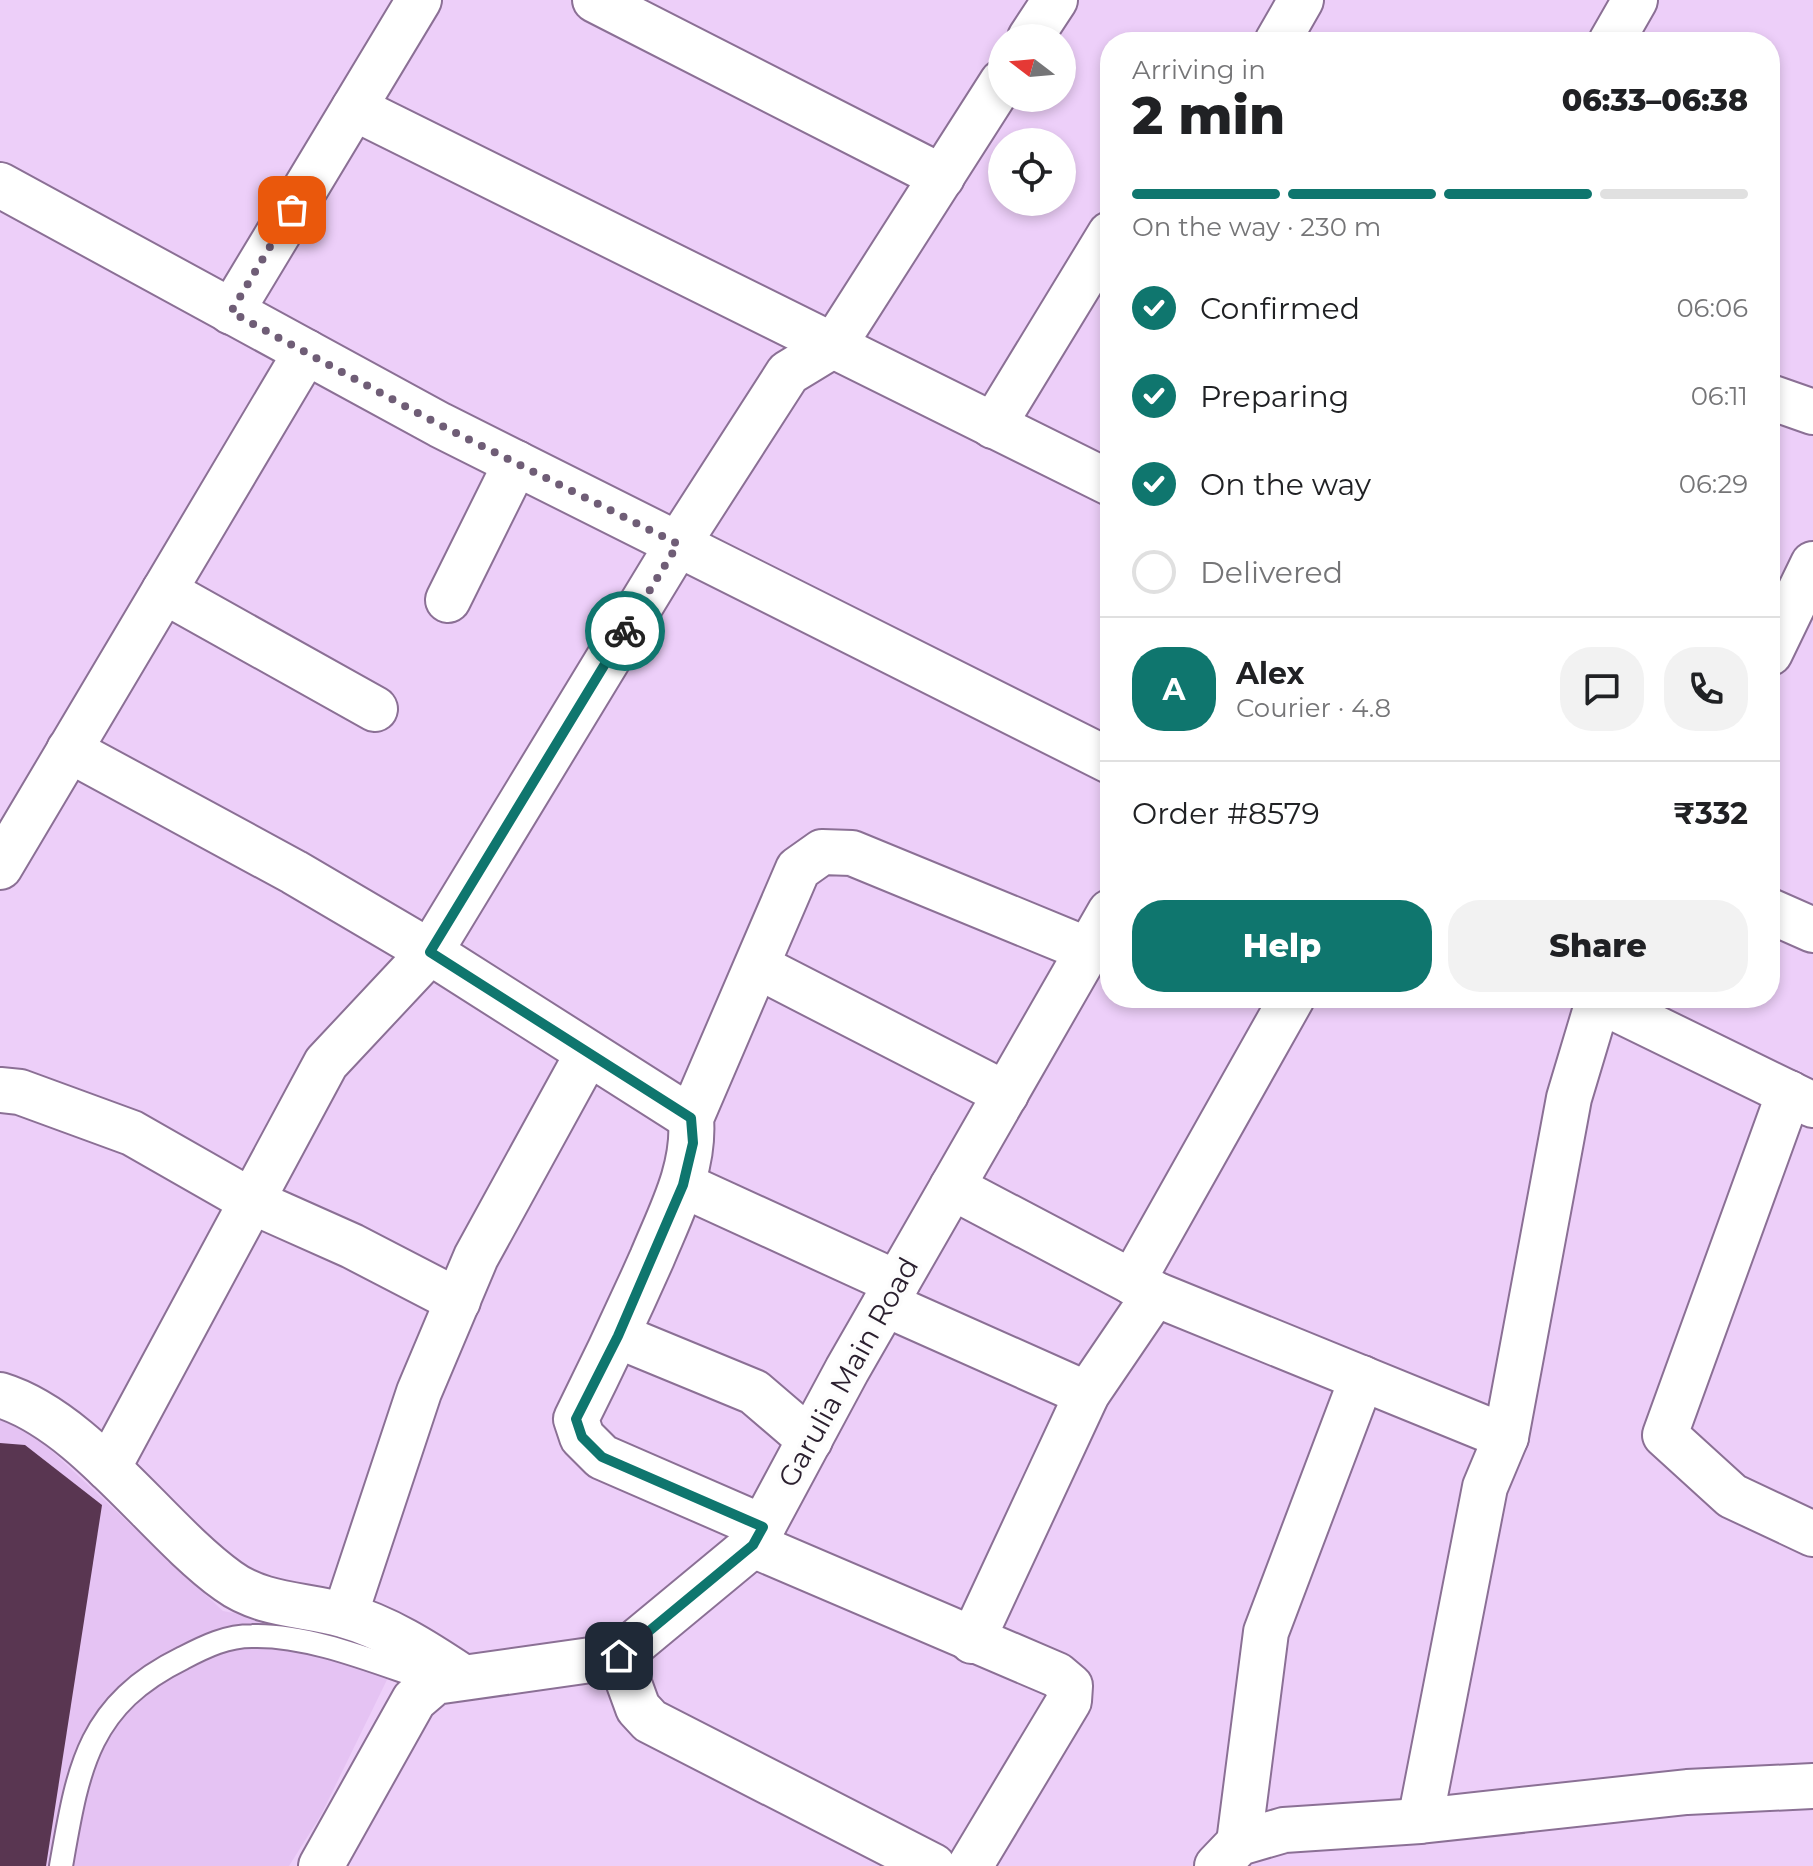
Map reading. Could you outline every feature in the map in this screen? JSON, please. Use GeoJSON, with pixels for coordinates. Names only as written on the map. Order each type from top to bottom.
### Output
{"type":"FeatureCollection","features":[{"type":"Feature","properties":{"kind":"street"},"geometry":{"type":"LineString","coordinates":[[231,312],[419,0]]}},
{"type":"Feature","properties":{"kind":"street"},"geometry":{"type":"LineString","coordinates":[[595,0],[942,177]]}},
{"type":"Feature","properties":{"kind":"street"},"geometry":{"type":"LineString","coordinates":[[1039,24],[1055,0]]}},
{"type":"Feature","properties":{"kind":"street"},"geometry":{"type":"LineString","coordinates":[[1283,32],[1301,0]]}},
{"type":"Feature","properties":{"kind":"street"},"geometry":{"type":"LineString","coordinates":[[1617,32],[1635,0]]}},
{"type":"Feature","properties":{"kind":"street"},"geometry":{"type":"LineString","coordinates":[[108,1468],[326,1063],[430,952],[678,544],[788,373],[834,345],[988,104]]}},
{"type":"Feature","properties":{"kind":"street"},"geometry":{"type":"LineString","coordinates":[[354,108],[1100,478]]}},
{"type":"Feature","properties":{"kind":"street"},"geometry":{"type":"LineString","coordinates":[[0,185],[516,463],[1100,756]]}},
{"type":"Feature","properties":{"kind":"street"},"geometry":{"type":"LineString","coordinates":[[993,426],[1100,250]]}},
{"type":"Feature","properties":{"kind":"street"},"geometry":{"type":"LineString","coordinates":[[0,867],[306,352]]}},
{"type":"Feature","properties":{"kind":"street"},"geometry":{"type":"LineString","coordinates":[[1780,400],[1813,412]]}},
{"type":"Feature","properties":{"kind":"street"},"geometry":{"type":"LineString","coordinates":[[448,600],[516,463]]}},
{"type":"Feature","properties":{"kind":"street"},"geometry":{"type":"LineString","coordinates":[[1780,632],[1813,564]]}},
{"type":"Feature","properties":{"kind":"street"},"geometry":{"type":"LineString","coordinates":[[164,591],[375,709]]}},
{"type":"Feature","properties":{"kind":"street"},"geometry":{"type":"LineString","coordinates":[[69,750],[294,872],[430,952],[691,1118]]}},
{"type":"Feature","properties":{"kind":"street"},"geometry":{"type":"LineString","coordinates":[[970,1866],[1069,1701],[1070,1686],[1057,1675],[972,1641],[602,1457],[582,1437],[576,1419],[618,1336],[683,1185],[693,1143],[691,1118],[798,869],[822,852],[852,853],[1088,950]]}},
{"type":"Feature","properties":{"kind":"street"},"geometry":{"type":"LineString","coordinates":[[1780,915],[1813,930]]}},
{"type":"Feature","properties":{"kind":"street","name":"Garulia Main Road"},"geometry":{"type":"LineString","coordinates":[[619,1656],[758,1536],[891,1293],[1100,929]]}},
{"type":"Feature","properties":{"kind":"street"},"geometry":{"type":"LineString","coordinates":[[757,966],[1006,1094]]}},
{"type":"Feature","properties":{"kind":"street"},"geometry":{"type":"LineString","coordinates":[[972,1641],[1087,1394],[1287,1008]]}},
{"type":"Feature","properties":{"kind":"street"},"geometry":{"type":"LineString","coordinates":[[1420,1821],[1485,1487],[1506,1437],[1569,1098],[1594,1008]]}},
{"type":"Feature","properties":{"kind":"street"},"geometry":{"type":"LineString","coordinates":[[1615,1008],[1801,1099],[1665,1435],[1732,1496],[1813,1534]]}},
{"type":"Feature","properties":{"kind":"street"},"geometry":{"type":"LineString","coordinates":[[345,1615],[419,1392],[476,1257],[588,1053]]}},
{"type":"Feature","properties":{"kind":"street"},"geometry":{"type":"LineString","coordinates":[[0,1090],[20,1092],[132,1133],[251,1201],[352,1246],[458,1301]]}},
{"type":"Feature","properties":{"kind":"street"},"geometry":{"type":"LineString","coordinates":[[683,1185],[1087,1394]]}},
{"type":"Feature","properties":{"kind":"street"},"geometry":{"type":"LineString","coordinates":[[952,1187],[1144,1288],[1506,1437]]}},
{"type":"Feature","properties":{"kind":"street"},"geometry":{"type":"LineString","coordinates":[[618,1336],[754,1392],[810,1440]]}},
{"type":"Feature","properties":{"kind":"street"},"geometry":{"type":"LineString","coordinates":[[1228,1855],[1266,1632],[1362,1378]]}},
{"type":"Feature","properties":{"kind":"street"},"geometry":{"type":"LineString","coordinates":[[0,1395],[26,1403],[108,1468],[226,1580],[251,1596],[345,1615],[417,1646],[448,1679]]}},
{"type":"Feature","properties":{"kind":"street"},"geometry":{"type":"LineString","coordinates":[[321,1866],[414,1700],[448,1679],[619,1656],[638,1708],[650,1721],[906,1860]]}},
{"type":"Feature","properties":{"kind":"street"},"geometry":{"type":"LineString","coordinates":[[1228,1855],[1284,1830],[1420,1821],[1687,1792],[1813,1786]]}},
{"type":"Feature","properties":{"kind":"lane"},"geometry":{"type":"LineString","coordinates":[[61,1866],[78,1773],[89,1746],[112,1710],[158,1670],[216,1641],[284,1639],[448,1679]]}},
{"type":"Feature","properties":{"kind":"shaded area"},"geometry":{"type":"Polygon","coordinates":[[[0,1409],[10,1412],[223,1611],[403,1647],[321,1815],[289,1866],[0,1866],[0,1409]]]}},
{"type":"Feature","properties":{"kind":"building"},"geometry":{"type":"Polygon","coordinates":[[[0,1443],[25,1445],[102,1505],[46,1866],[0,1866],[0,1443]]]}},
{"type":"Feature","properties":{"kind":"way so far"},"geometry":{"type":"LineString","coordinates":[[292,210],[231,312],[440,425],[678,544],[625,631]]}},
{"type":"Feature","properties":{"kind":"route"},"geometry":{"type":"LineString","coordinates":[[619,1656],[753,1545],[763,1527],[602,1457],[582,1437],[576,1419],[618,1336],[683,1185],[693,1143],[691,1118],[430,952],[625,631]]}}]}
